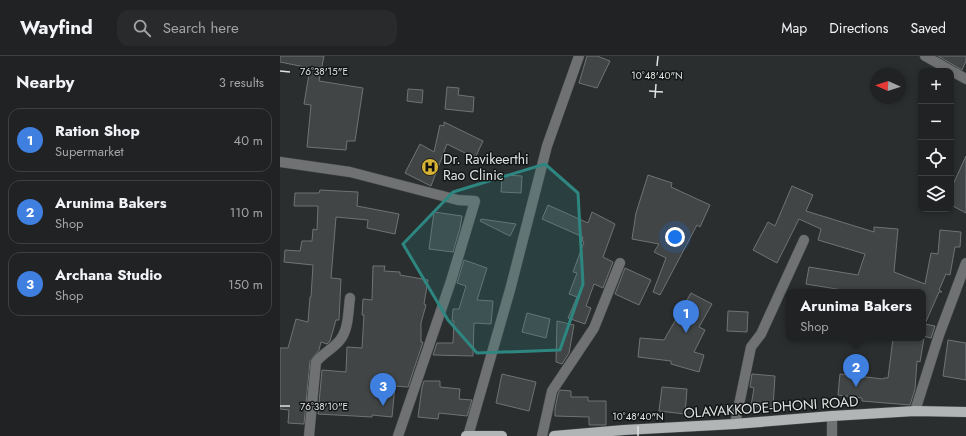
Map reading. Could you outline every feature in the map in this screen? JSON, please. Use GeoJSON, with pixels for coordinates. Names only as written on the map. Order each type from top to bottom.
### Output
{"type":"FeatureCollection","features":[{"type":"Feature","properties":{"kind":"main road","name":"OLAVAKKODE-DHONI ROAD"},"geometry":{"type":"LineString","coordinates":[[554,436],[915,411],[966,412]]}},
{"type":"Feature","properties":{"kind":"main road"},"geometry":{"type":"LineString","coordinates":[[467,436],[502,436]]}},
{"type":"Feature","properties":{"kind":"street"},"geometry":{"type":"LineString","coordinates":[[467,436],[510,290],[547,146],[579,56]]}},
{"type":"Feature","properties":{"kind":"street"},"geometry":{"type":"LineString","coordinates":[[925,56],[966,79]]}},
{"type":"Feature","properties":{"kind":"street"},"geometry":{"type":"LineString","coordinates":[[280,162],[350,172],[458,200],[475,201],[451,281],[398,436]]}},
{"type":"Feature","properties":{"kind":"street"},"geometry":{"type":"LineString","coordinates":[[735,424],[751,347],[761,334],[804,240]]}},
{"type":"Feature","properties":{"kind":"street"},"geometry":{"type":"LineString","coordinates":[[542,436],[552,391],[594,328],[620,263]]}},
{"type":"Feature","properties":{"kind":"street"},"geometry":{"type":"LineString","coordinates":[[915,411],[939,335],[966,263]]}},
{"type":"Feature","properties":{"kind":"street"},"geometry":{"type":"LineString","coordinates":[[309,436],[316,362],[340,340],[345,330],[350,298]]}},
{"type":"Feature","properties":{"kind":"street"},"geometry":{"type":"LineString","coordinates":[[832,416],[832,436]]}},
{"type":"Feature","properties":{"kind":"highlighted area"},"geometry":{"type":"Polygon","coordinates":[[[545,164],[578,193],[583,284],[560,350],[477,353],[448,320],[403,244],[453,192],[545,164]]]}},
{"type":"Feature","properties":{"kind":"building"},"geometry":{"type":"Polygon","coordinates":[[[280,56],[324,56],[319,81],[363,88],[355,141],[347,141],[346,150],[307,147],[311,105],[304,104],[310,68],[280,62],[280,56]]]}},
{"type":"Feature","properties":{"kind":"building"},"geometry":{"type":"Polygon","coordinates":[[[587,56],[597,56],[610,61],[597,88],[579,83],[587,56]]]}},
{"type":"Feature","properties":{"kind":"building"},"geometry":{"type":"Polygon","coordinates":[[[938,56],[966,56],[966,61],[962,70],[938,56]]]}},
{"type":"Feature","properties":{"kind":"building"},"geometry":{"type":"Polygon","coordinates":[[[447,87],[459,88],[458,95],[474,97],[473,112],[445,109],[447,87]]]}},
{"type":"Feature","properties":{"kind":"building"},"geometry":{"type":"Polygon","coordinates":[[[408,89],[423,90],[422,103],[407,101],[408,89]]]}},
{"type":"Feature","properties":{"kind":"building"},"geometry":{"type":"Polygon","coordinates":[[[444,122],[483,141],[475,158],[447,144],[431,186],[405,173],[420,144],[434,152],[440,125],[444,126],[444,122]]]}},
{"type":"Feature","properties":{"kind":"building"},"geometry":{"type":"Polygon","coordinates":[[[966,156],[966,213],[954,207],[954,182],[966,156]]]}},
{"type":"Feature","properties":{"kind":"building"},"geometry":{"type":"Polygon","coordinates":[[[502,175],[522,176],[521,193],[501,192],[502,175]]]}},
{"type":"Feature","properties":{"kind":"building"},"geometry":{"type":"Polygon","coordinates":[[[648,175],[672,183],[671,187],[710,205],[700,227],[697,225],[660,295],[653,292],[666,258],[654,252],[659,244],[632,239],[636,213],[648,175]]]}},
{"type":"Feature","properties":{"kind":"building"},"geometry":{"type":"Polygon","coordinates":[[[792,186],[813,195],[806,211],[874,232],[874,227],[898,229],[894,272],[925,284],[931,253],[938,254],[940,230],[961,232],[960,247],[955,247],[950,275],[946,274],[939,290],[942,292],[939,292],[926,322],[926,289],[837,289],[806,284],[809,267],[858,275],[865,254],[818,240],[821,229],[799,219],[777,263],[753,250],[768,222],[775,226],[792,186]]]}},
{"type":"Feature","properties":{"kind":"building"},"geometry":{"type":"Polygon","coordinates":[[[320,190],[358,192],[357,206],[399,214],[395,234],[367,228],[368,220],[336,217],[331,278],[341,279],[339,320],[336,320],[330,341],[327,344],[321,342],[319,350],[310,361],[304,424],[288,423],[289,410],[280,409],[280,348],[288,348],[296,319],[308,322],[313,265],[284,262],[285,250],[300,251],[302,241],[312,241],[313,229],[317,230],[318,206],[294,206],[295,193],[319,193],[320,190]]]}},
{"type":"Feature","properties":{"kind":"building"},"geometry":{"type":"Polygon","coordinates":[[[548,205],[588,223],[592,212],[615,224],[603,257],[613,262],[603,288],[594,284],[586,306],[591,308],[585,324],[568,318],[577,297],[569,294],[577,273],[573,272],[584,242],[582,241],[583,237],[542,219],[548,205]]]}},
{"type":"Feature","properties":{"kind":"building"},"geometry":{"type":"Polygon","coordinates":[[[434,212],[462,216],[453,252],[429,249],[434,212]]]}},
{"type":"Feature","properties":{"kind":"building"},"geometry":{"type":"Polygon","coordinates":[[[481,219],[516,224],[510,236],[480,221],[481,219]]]}},
{"type":"Feature","properties":{"kind":"building"},"geometry":{"type":"Polygon","coordinates":[[[464,260],[487,268],[477,300],[493,301],[491,324],[474,323],[473,356],[433,355],[437,343],[453,343],[453,309],[459,309],[466,286],[457,283],[464,260]]]}},
{"type":"Feature","properties":{"kind":"building"},"geometry":{"type":"Polygon","coordinates":[[[373,266],[385,266],[384,271],[400,272],[400,275],[428,280],[424,304],[426,305],[421,323],[421,342],[423,342],[408,387],[395,386],[392,417],[318,414],[322,370],[346,372],[347,347],[362,348],[364,315],[362,315],[363,299],[372,300],[373,266]]]}},
{"type":"Feature","properties":{"kind":"building"},"geometry":{"type":"Polygon","coordinates":[[[625,268],[651,280],[639,305],[615,294],[625,268]]]}},
{"type":"Feature","properties":{"kind":"building"},"geometry":{"type":"Polygon","coordinates":[[[691,293],[712,304],[699,327],[705,330],[694,352],[704,355],[699,372],[671,364],[671,361],[638,357],[640,338],[664,340],[691,293]]]}},
{"type":"Feature","properties":{"kind":"building"},"geometry":{"type":"Polygon","coordinates":[[[728,311],[748,312],[747,332],[727,331],[728,311]]]}},
{"type":"Feature","properties":{"kind":"building"},"geometry":{"type":"Polygon","coordinates":[[[527,313],[550,319],[546,338],[522,332],[527,313]]]}},
{"type":"Feature","properties":{"kind":"building"},"geometry":{"type":"Polygon","coordinates":[[[557,321],[574,325],[569,353],[562,364],[556,362],[557,321]]]}},
{"type":"Feature","properties":{"kind":"building"},"geometry":{"type":"Polygon","coordinates":[[[926,324],[935,326],[931,338],[926,337],[926,324]]]}},
{"type":"Feature","properties":{"kind":"building"},"geometry":{"type":"Polygon","coordinates":[[[948,340],[966,343],[966,380],[943,376],[948,340]]]}},
{"type":"Feature","properties":{"kind":"building"},"geometry":{"type":"Polygon","coordinates":[[[893,341],[924,341],[920,362],[917,361],[915,389],[910,405],[862,401],[862,398],[838,395],[840,374],[883,379],[888,378],[893,341]]]}},
{"type":"Feature","properties":{"kind":"building"},"geometry":{"type":"Polygon","coordinates":[[[502,374],[536,382],[529,411],[496,403],[502,374]]]}},
{"type":"Feature","properties":{"kind":"building"},"geometry":{"type":"Polygon","coordinates":[[[752,374],[775,376],[773,407],[751,406],[754,388],[750,387],[752,374]]]}},
{"type":"Feature","properties":{"kind":"building"},"geometry":{"type":"Polygon","coordinates":[[[424,381],[440,381],[440,387],[460,389],[459,399],[472,400],[467,416],[439,413],[438,419],[418,417],[424,381]]]}},
{"type":"Feature","properties":{"kind":"building"},"geometry":{"type":"Polygon","coordinates":[[[662,387],[687,389],[685,414],[659,411],[662,387]]]}},
{"type":"Feature","properties":{"kind":"building"},"geometry":{"type":"Polygon","coordinates":[[[560,390],[571,391],[571,397],[588,397],[588,401],[606,401],[606,425],[589,425],[589,417],[555,416],[555,409],[560,390]]]}},
{"type":"Feature","properties":{"kind":"place","name":"Dr. Ravikeerthi Rao Clinic"},"geometry":{"type":"Point","coordinates":[430,167]}},
{"type":"Feature","properties":{"kind":"place","name":"Ration Shop"},"geometry":{"type":"Point","coordinates":[686,333]}},
{"type":"Feature","properties":{"kind":"place","name":"Arunima Bakers"},"geometry":{"type":"Point","coordinates":[856,387]}},
{"type":"Feature","properties":{"kind":"place","name":"Archana Studio"},"geometry":{"type":"Point","coordinates":[383,406]}}]}
